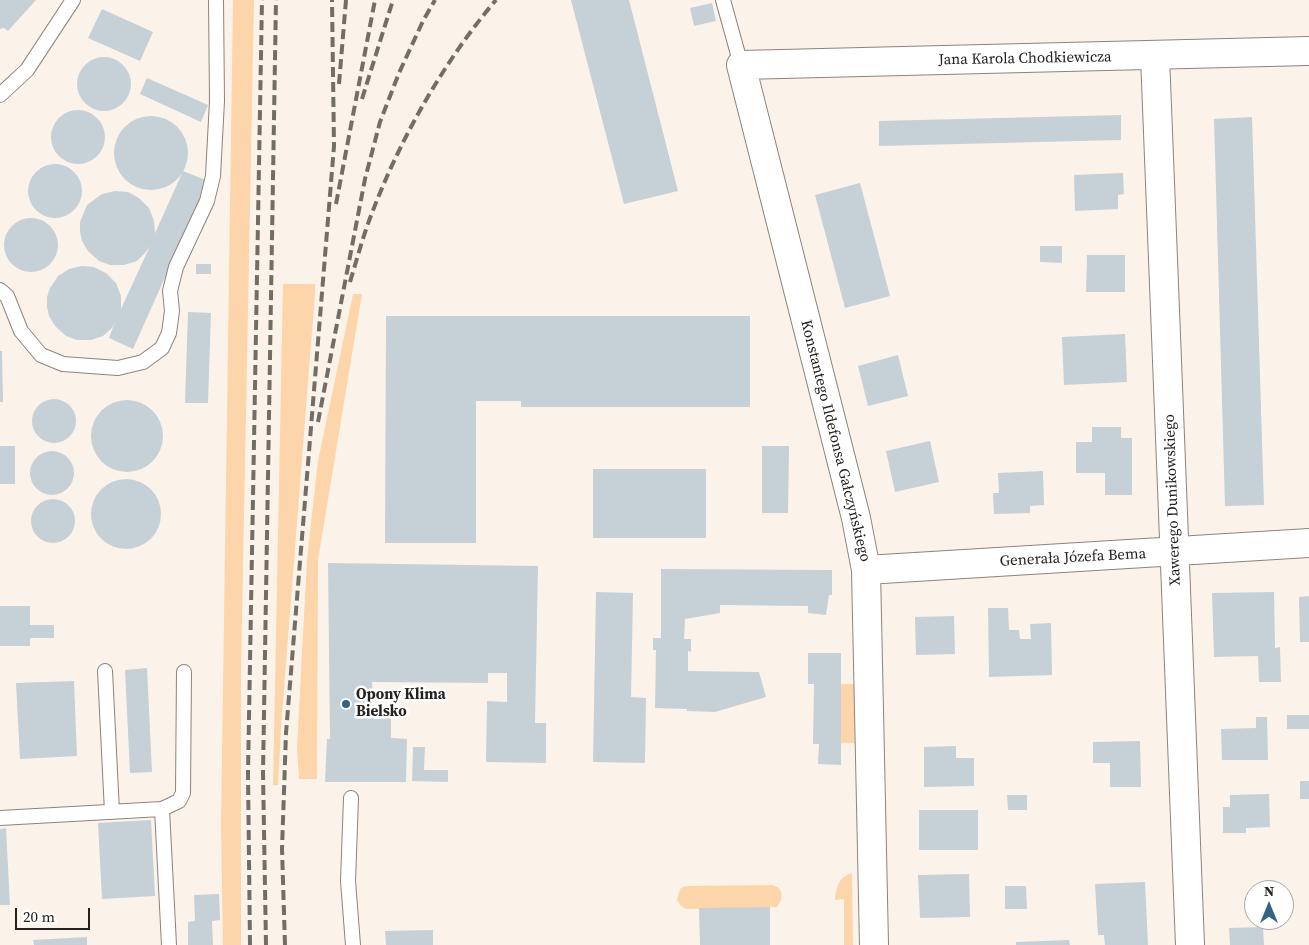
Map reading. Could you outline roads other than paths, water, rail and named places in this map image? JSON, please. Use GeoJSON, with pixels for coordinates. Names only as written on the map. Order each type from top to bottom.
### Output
{"type":"FeatureCollection","features":[{"type":"Feature","properties":{"kind":"street","name":"Jana Karola Chodkiewicza"},"geometry":{"type":"LineString","coordinates":[[741,65],[1309,51]]}},
{"type":"Feature","properties":{"kind":"street","name":"Xawerego Dunikowskiego"},"geometry":{"type":"LineString","coordinates":[[1155,56],[1190,945]]}},
{"type":"Feature","properties":{"kind":"street","name":"Konstantego Ildefonsa Gałczyńskiego"},"geometry":{"type":"LineString","coordinates":[[741,65],[856,518],[866,570],[874,859],[874,945]]}},
{"type":"Feature","properties":{"kind":"street","name":"Generała Józefa Bema"},"geometry":{"type":"LineString","coordinates":[[866,570],[1309,543]]}},
{"type":"Feature","properties":{"kind":"lane"},"geometry":{"type":"LineString","coordinates":[[0,95],[27,70],[73,0]]}},
{"type":"Feature","properties":{"kind":"lane"},"geometry":{"type":"LineString","coordinates":[[0,290],[7,296],[21,331],[41,355],[64,364],[118,368],[143,362],[162,348],[169,334],[172,311],[170,291],[176,267],[207,202],[213,176],[217,102],[216,0]]}},
{"type":"Feature","properties":{"kind":"lane"},"geometry":{"type":"LineString","coordinates":[[723,0],[741,65]]}},
{"type":"Feature","properties":{"kind":"lane"},"geometry":{"type":"LineString","coordinates":[[105,671],[112,812]]}},
{"type":"Feature","properties":{"kind":"lane"},"geometry":{"type":"LineString","coordinates":[[0,818],[162,809],[179,801],[183,793],[184,672]]}},
{"type":"Feature","properties":{"kind":"lane"},"geometry":{"type":"LineString","coordinates":[[351,798],[348,881],[353,945]]}},
{"type":"Feature","properties":{"kind":"lane"},"geometry":{"type":"LineString","coordinates":[[162,809],[169,945]]}},
{"type":"Feature","properties":{"kind":"railway"},"geometry":{"type":"LineString","coordinates":[[250,945],[248,773],[262,0]]}},
{"type":"Feature","properties":{"kind":"railway"},"geometry":{"type":"LineString","coordinates":[[266,945],[263,773],[276,0]]}},
{"type":"Feature","properties":{"kind":"railway"},"geometry":{"type":"LineString","coordinates":[[285,945],[282,849],[286,733],[334,146],[332,0]]}},
{"type":"Feature","properties":{"kind":"railway"},"geometry":{"type":"LineString","coordinates":[[339,84],[346,0]]}},
{"type":"Feature","properties":{"kind":"railway"},"geometry":{"type":"LineString","coordinates":[[336,204],[375,0]]}},
{"type":"Feature","properties":{"kind":"railway"},"geometry":{"type":"LineString","coordinates":[[362,99],[393,0]]}},
{"type":"Feature","properties":{"kind":"railway"},"geometry":{"type":"LineString","coordinates":[[318,422],[365,179],[380,122],[399,73],[435,0]]}},
{"type":"Feature","properties":{"kind":"railway"},"geometry":{"type":"LineString","coordinates":[[350,282],[372,213],[383,185],[410,129],[441,75],[496,0]]}},
{"type":"Feature","properties":{"kind":"place","name":"Opony Klima Bielsko"},"geometry":{"type":"Point","coordinates":[346,704]}}]}
